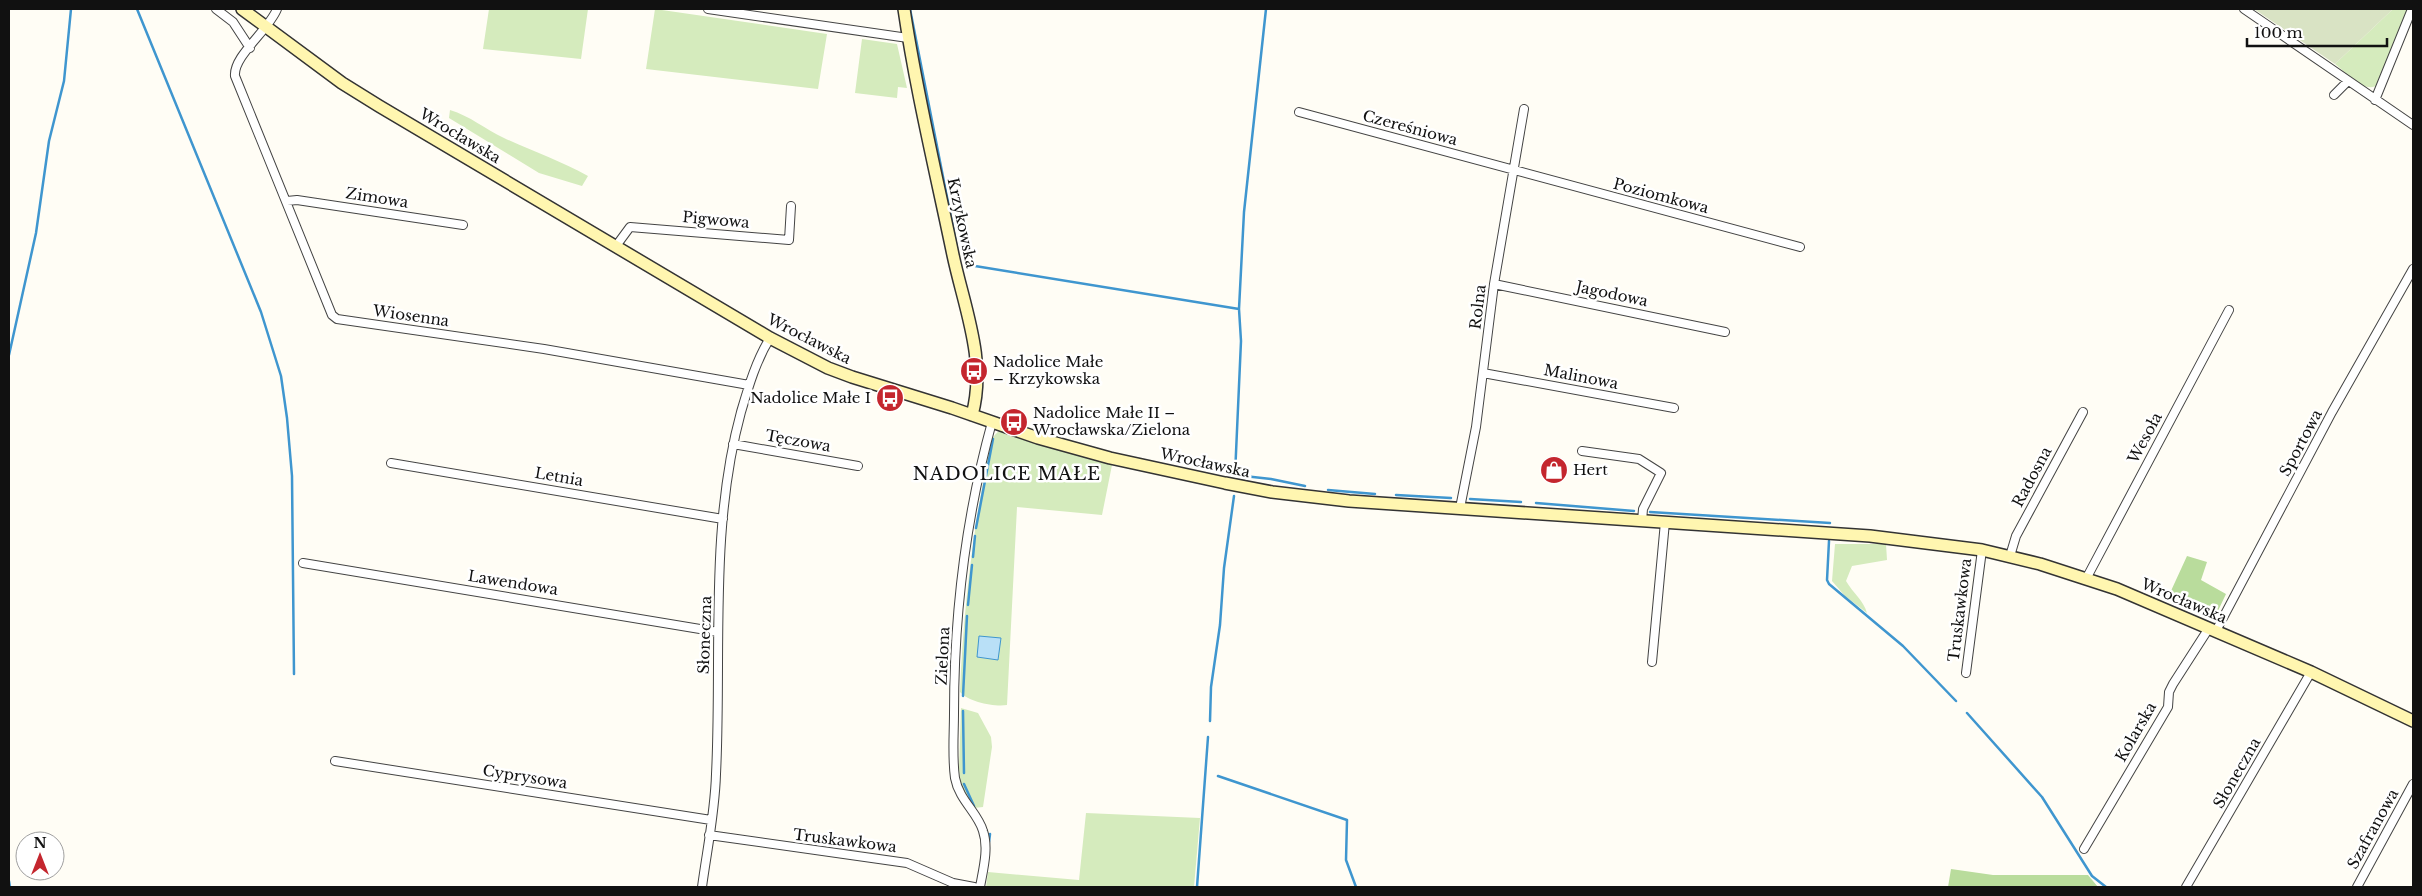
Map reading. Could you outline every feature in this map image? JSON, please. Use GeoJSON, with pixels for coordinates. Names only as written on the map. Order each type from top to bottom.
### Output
{"type":"FeatureCollection","features":[{"type":"Feature","properties":{"kind":"street"},"geometry":{"type":"LineString","coordinates":[[216,9],[233,22],[250,48]]}},
{"type":"Feature","properties":{"kind":"street","name":"Wrocławska"},"geometry":{"type":"LineString","coordinates":[[242,9],[342,83],[770,338],[828,368],[1038,438],[1110,458],[1247,488],[1349,501],[1870,536],[1932,542],[1982,550],[2010,556],[2086,579],[2143,600],[2311,672],[2413,721]]}},
{"type":"Feature","properties":{"kind":"street","name":"Wiosenna"},"geometry":{"type":"LineString","coordinates":[[277,9],[266,28],[236,65],[235,76],[332,314],[337,319],[544,349],[749,385]]}},
{"type":"Feature","properties":{"kind":"street"},"geometry":{"type":"LineString","coordinates":[[708,9],[908,38]]}},
{"type":"Feature","properties":{"kind":"street","name":"Krzykowska"},"geometry":{"type":"LineString","coordinates":[[904,9],[913,70],[976,352],[976,402],[972,415]]}},
{"type":"Feature","properties":{"kind":"street"},"geometry":{"type":"LineString","coordinates":[[2244,9],[2413,125]]}},
{"type":"Feature","properties":{"kind":"street"},"geometry":{"type":"LineString","coordinates":[[2375,100],[2412,9]]}},
{"type":"Feature","properties":{"kind":"street"},"geometry":{"type":"LineString","coordinates":[[2334,95],[2348,81]]}},
{"type":"Feature","properties":{"kind":"street","name":"Rolna"},"geometry":{"type":"LineString","coordinates":[[1465,509],[1494,284],[1524,109]]}},
{"type":"Feature","properties":{"kind":"street","name":"Czereśniowa"},"geometry":{"type":"LineString","coordinates":[[1299,112],[1514,171]]}},
{"type":"Feature","properties":{"kind":"street","name":"Poziomkowa"},"geometry":{"type":"LineString","coordinates":[[1514,171],[1800,247]]}},
{"type":"Feature","properties":{"kind":"street","name":"Zimowa"},"geometry":{"type":"LineString","coordinates":[[287,201],[297,200],[462,225]]}},
{"type":"Feature","properties":{"kind":"street","name":"Pigwowa"},"geometry":{"type":"LineString","coordinates":[[616,246],[630,227],[789,240],[791,206]]}},
{"type":"Feature","properties":{"kind":"street","name":"Sportowa"},"geometry":{"type":"LineString","coordinates":[[2213,629],[2413,269]]}},
{"type":"Feature","properties":{"kind":"street","name":"Jagodowa"},"geometry":{"type":"LineString","coordinates":[[1494,284],[1725,332]]}},
{"type":"Feature","properties":{"kind":"street","name":"Wesoła"},"geometry":{"type":"LineString","coordinates":[[2086,579],[2229,310]]}},
{"type":"Feature","properties":{"kind":"street"},"geometry":{"type":"LineString","coordinates":[[749,385],[757,359],[770,338]]}},
{"type":"Feature","properties":{"kind":"street","name":"Malinowa"},"geometry":{"type":"LineString","coordinates":[[1483,373],[1674,408]]}},
{"type":"Feature","properties":{"kind":"street","name":"Słoneczna"},"geometry":{"type":"LineString","coordinates":[[702,887],[716,776],[718,632],[723,519],[733,444],[749,385]]}},
{"type":"Feature","properties":{"kind":"street","name":"Radosna"},"geometry":{"type":"LineString","coordinates":[[2010,556],[2016,536],[2083,412]]}},
{"type":"Feature","properties":{"kind":"street","name":"Zielona"},"geometry":{"type":"LineString","coordinates":[[980,887],[984,855],[983,830],[966,804],[955,778],[954,701],[956,651],[964,560],[984,450],[992,422]]}},
{"type":"Feature","properties":{"kind":"street","name":"Tęczowa"},"geometry":{"type":"LineString","coordinates":[[733,444],[858,466]]}},
{"type":"Feature","properties":{"kind":"street"},"geometry":{"type":"LineString","coordinates":[[1582,451],[1639,458],[1661,473],[1643,509],[1642,521]]}},
{"type":"Feature","properties":{"kind":"street","name":"Letnia"},"geometry":{"type":"LineString","coordinates":[[391,463],[723,519]]}},
{"type":"Feature","properties":{"kind":"street"},"geometry":{"type":"LineString","coordinates":[[1652,662],[1665,522]]}},
{"type":"Feature","properties":{"kind":"street","name":"Truskawkowa"},"geometry":{"type":"LineString","coordinates":[[1966,673],[1982,550]]}},
{"type":"Feature","properties":{"kind":"street","name":"Lawendowa"},"geometry":{"type":"LineString","coordinates":[[303,563],[718,632]]}},
{"type":"Feature","properties":{"kind":"street","name":"Kolarska"},"geometry":{"type":"LineString","coordinates":[[2084,849],[2168,707],[2169,692],[2172,684],[2213,629]]}},
{"type":"Feature","properties":{"kind":"street","name":"Słoneczna"},"geometry":{"type":"LineString","coordinates":[[2186,887],[2311,672]]}},
{"type":"Feature","properties":{"kind":"street","name":"Cyprysowa"},"geometry":{"type":"LineString","coordinates":[[335,761],[711,820]]}},
{"type":"Feature","properties":{"kind":"street","name":"Szafranowa"},"geometry":{"type":"LineString","coordinates":[[2357,887],[2413,784]]}},
{"type":"Feature","properties":{"kind":"street","name":"Truskawkowa"},"geometry":{"type":"LineString","coordinates":[[709,835],[907,863],[953,883],[974,887]]}},
{"type":"Feature","properties":{"kind":"green space"},"geometry":{"type":"Polygon","coordinates":[[[489,9],[588,9],[581,59],[483,49],[489,9]]]}},
{"type":"Feature","properties":{"kind":"green space"},"geometry":{"type":"Polygon","coordinates":[[[655,9],[827,34],[818,89],[646,69],[655,9]]]}},
{"type":"Feature","properties":{"kind":"green space"},"geometry":{"type":"Polygon","coordinates":[[[2254,9],[2393,9],[2335,64],[2254,9]]]}},
{"type":"Feature","properties":{"kind":"green space"},"geometry":{"type":"Polygon","coordinates":[[[2393,9],[2407,9],[2407,13],[2377,86],[2371,87],[2360,84],[2335,64],[2393,9]]]}},
{"type":"Feature","properties":{"kind":"green space"},"geometry":{"type":"Polygon","coordinates":[[[862,39],[897,44],[907,88],[898,87],[897,98],[855,93],[862,39]]]}},
{"type":"Feature","properties":{"kind":"green space"},"geometry":{"type":"Polygon","coordinates":[[[450,110],[504,138],[588,176],[582,186],[539,173],[449,118],[450,110]]]}},
{"type":"Feature","properties":{"kind":"green space"},"geometry":{"type":"Polygon","coordinates":[[[1001,430],[1111,463],[1112,465],[1102,515],[1017,507],[1007,705],[975,701],[960,692],[963,639],[974,535],[989,446],[996,434],[1001,430]]]}},
{"type":"Feature","properties":{"kind":"green space"},"geometry":{"type":"Polygon","coordinates":[[[1835,544],[1886,544],[1887,560],[1852,566],[1846,581],[1867,613],[1845,596],[1832,581],[1835,544]]]}},
{"type":"Feature","properties":{"kind":"green space"},"geometry":{"type":"Polygon","coordinates":[[[2187,556],[2207,562],[2201,580],[2226,594],[2216,615],[2170,593],[2187,556]]]}},
{"type":"Feature","properties":{"kind":"green space"},"geometry":{"type":"Polygon","coordinates":[[[961,708],[978,713],[991,737],[992,747],[983,807],[974,808],[972,806],[961,785],[959,768],[961,708]]]}},
{"type":"Feature","properties":{"kind":"green space"},"geometry":{"type":"Polygon","coordinates":[[[1086,813],[1200,818],[1194,887],[986,887],[988,872],[1079,880],[1086,813]]]}},
{"type":"Feature","properties":{"kind":"green space"},"geometry":{"type":"Polygon","coordinates":[[[1951,869],[1993,875],[2088,875],[2098,887],[1948,887],[1951,869]]]}},
{"type":"Feature","properties":{"kind":"water"},"geometry":{"type":"Polygon","coordinates":[[[979,636],[1001,638],[998,660],[977,657],[979,636]]]}},
{"type":"Feature","properties":{"kind":"waterway"},"geometry":{"type":"LineString","coordinates":[[9,355],[36,233],[49,141],[64,81],[71,9]]}},
{"type":"Feature","properties":{"kind":"waterway"},"geometry":{"type":"LineString","coordinates":[[137,9],[261,312],[281,376],[292,476],[294,674]]}},
{"type":"Feature","properties":{"kind":"waterway"},"geometry":{"type":"LineString","coordinates":[[910,9],[957,248]]}},
{"type":"Feature","properties":{"kind":"waterway"},"geometry":{"type":"LineString","coordinates":[[1266,9],[1244,212],[1239,309],[1241,341],[1235,475],[1271,479],[1305,486]]}},
{"type":"Feature","properties":{"kind":"waterway"},"geometry":{"type":"LineString","coordinates":[[975,266],[1239,309]]}},
{"type":"Feature","properties":{"kind":"waterway"},"geometry":{"type":"LineString","coordinates":[[976,528],[993,439]]}},
{"type":"Feature","properties":{"kind":"waterway"},"geometry":{"type":"LineString","coordinates":[[1328,490],[1375,494]]}},
{"type":"Feature","properties":{"kind":"waterway"},"geometry":{"type":"LineString","coordinates":[[1396,495],[1451,498]]}},
{"type":"Feature","properties":{"kind":"waterway"},"geometry":{"type":"LineString","coordinates":[[1210,721],[1211,687],[1220,625],[1224,568],[1234,496]]}},
{"type":"Feature","properties":{"kind":"waterway"},"geometry":{"type":"LineString","coordinates":[[1470,499],[1521,502]]}},
{"type":"Feature","properties":{"kind":"waterway"},"geometry":{"type":"LineString","coordinates":[[1536,503],[1634,511]]}},
{"type":"Feature","properties":{"kind":"waterway"},"geometry":{"type":"LineString","coordinates":[[1650,512],[1830,523]]}},
{"type":"Feature","properties":{"kind":"waterway"},"geometry":{"type":"LineString","coordinates":[[973,557],[975,536]]}},
{"type":"Feature","properties":{"kind":"waterway"},"geometry":{"type":"LineString","coordinates":[[1829,541],[1827,580],[1829,584],[1903,646],[1956,701]]}},
{"type":"Feature","properties":{"kind":"waterway"},"geometry":{"type":"LineString","coordinates":[[968,605],[972,565]]}},
{"type":"Feature","properties":{"kind":"waterway"},"geometry":{"type":"LineString","coordinates":[[963,696],[967,616]]}},
{"type":"Feature","properties":{"kind":"waterway"},"geometry":{"type":"LineString","coordinates":[[963,711],[964,773]]}},
{"type":"Feature","properties":{"kind":"waterway"},"geometry":{"type":"LineString","coordinates":[[1967,713],[2042,797],[2092,876],[2106,887]]}},
{"type":"Feature","properties":{"kind":"waterway"},"geometry":{"type":"LineString","coordinates":[[1197,887],[1208,737]]}},
{"type":"Feature","properties":{"kind":"waterway"},"geometry":{"type":"LineString","coordinates":[[1218,776],[1347,820],[1346,860],[1356,887]]}},
{"type":"Feature","properties":{"kind":"waterway"},"geometry":{"type":"LineString","coordinates":[[964,784],[974,806]]}},
{"type":"Feature","properties":{"kind":"waterway"},"geometry":{"type":"LineString","coordinates":[[989,842],[990,834]]}},
{"type":"Feature","properties":{"kind":"waterway"},"geometry":{"type":"LineString","coordinates":[[9,881],[10,887]]}},
{"type":"Feature","properties":{"kind":"place","name":"Nadolice Małe – Krzykowska"},"geometry":{"type":"Point","coordinates":[974,371]}},
{"type":"Feature","properties":{"kind":"place","name":"Nadolice Małe I"},"geometry":{"type":"Point","coordinates":[890,398]}},
{"type":"Feature","properties":{"kind":"place","name":"Nadolice Małe II – Wrocławska/Zielona"},"geometry":{"type":"Point","coordinates":[1014,422]}},
{"type":"Feature","properties":{"kind":"place","name":"Hert"},"geometry":{"type":"Point","coordinates":[1554,470]}},
{"type":"Feature","properties":{"kind":"district","name":"NADOLICE MAŁE"},"geometry":{"type":"Point","coordinates":[1007,474]}}]}
